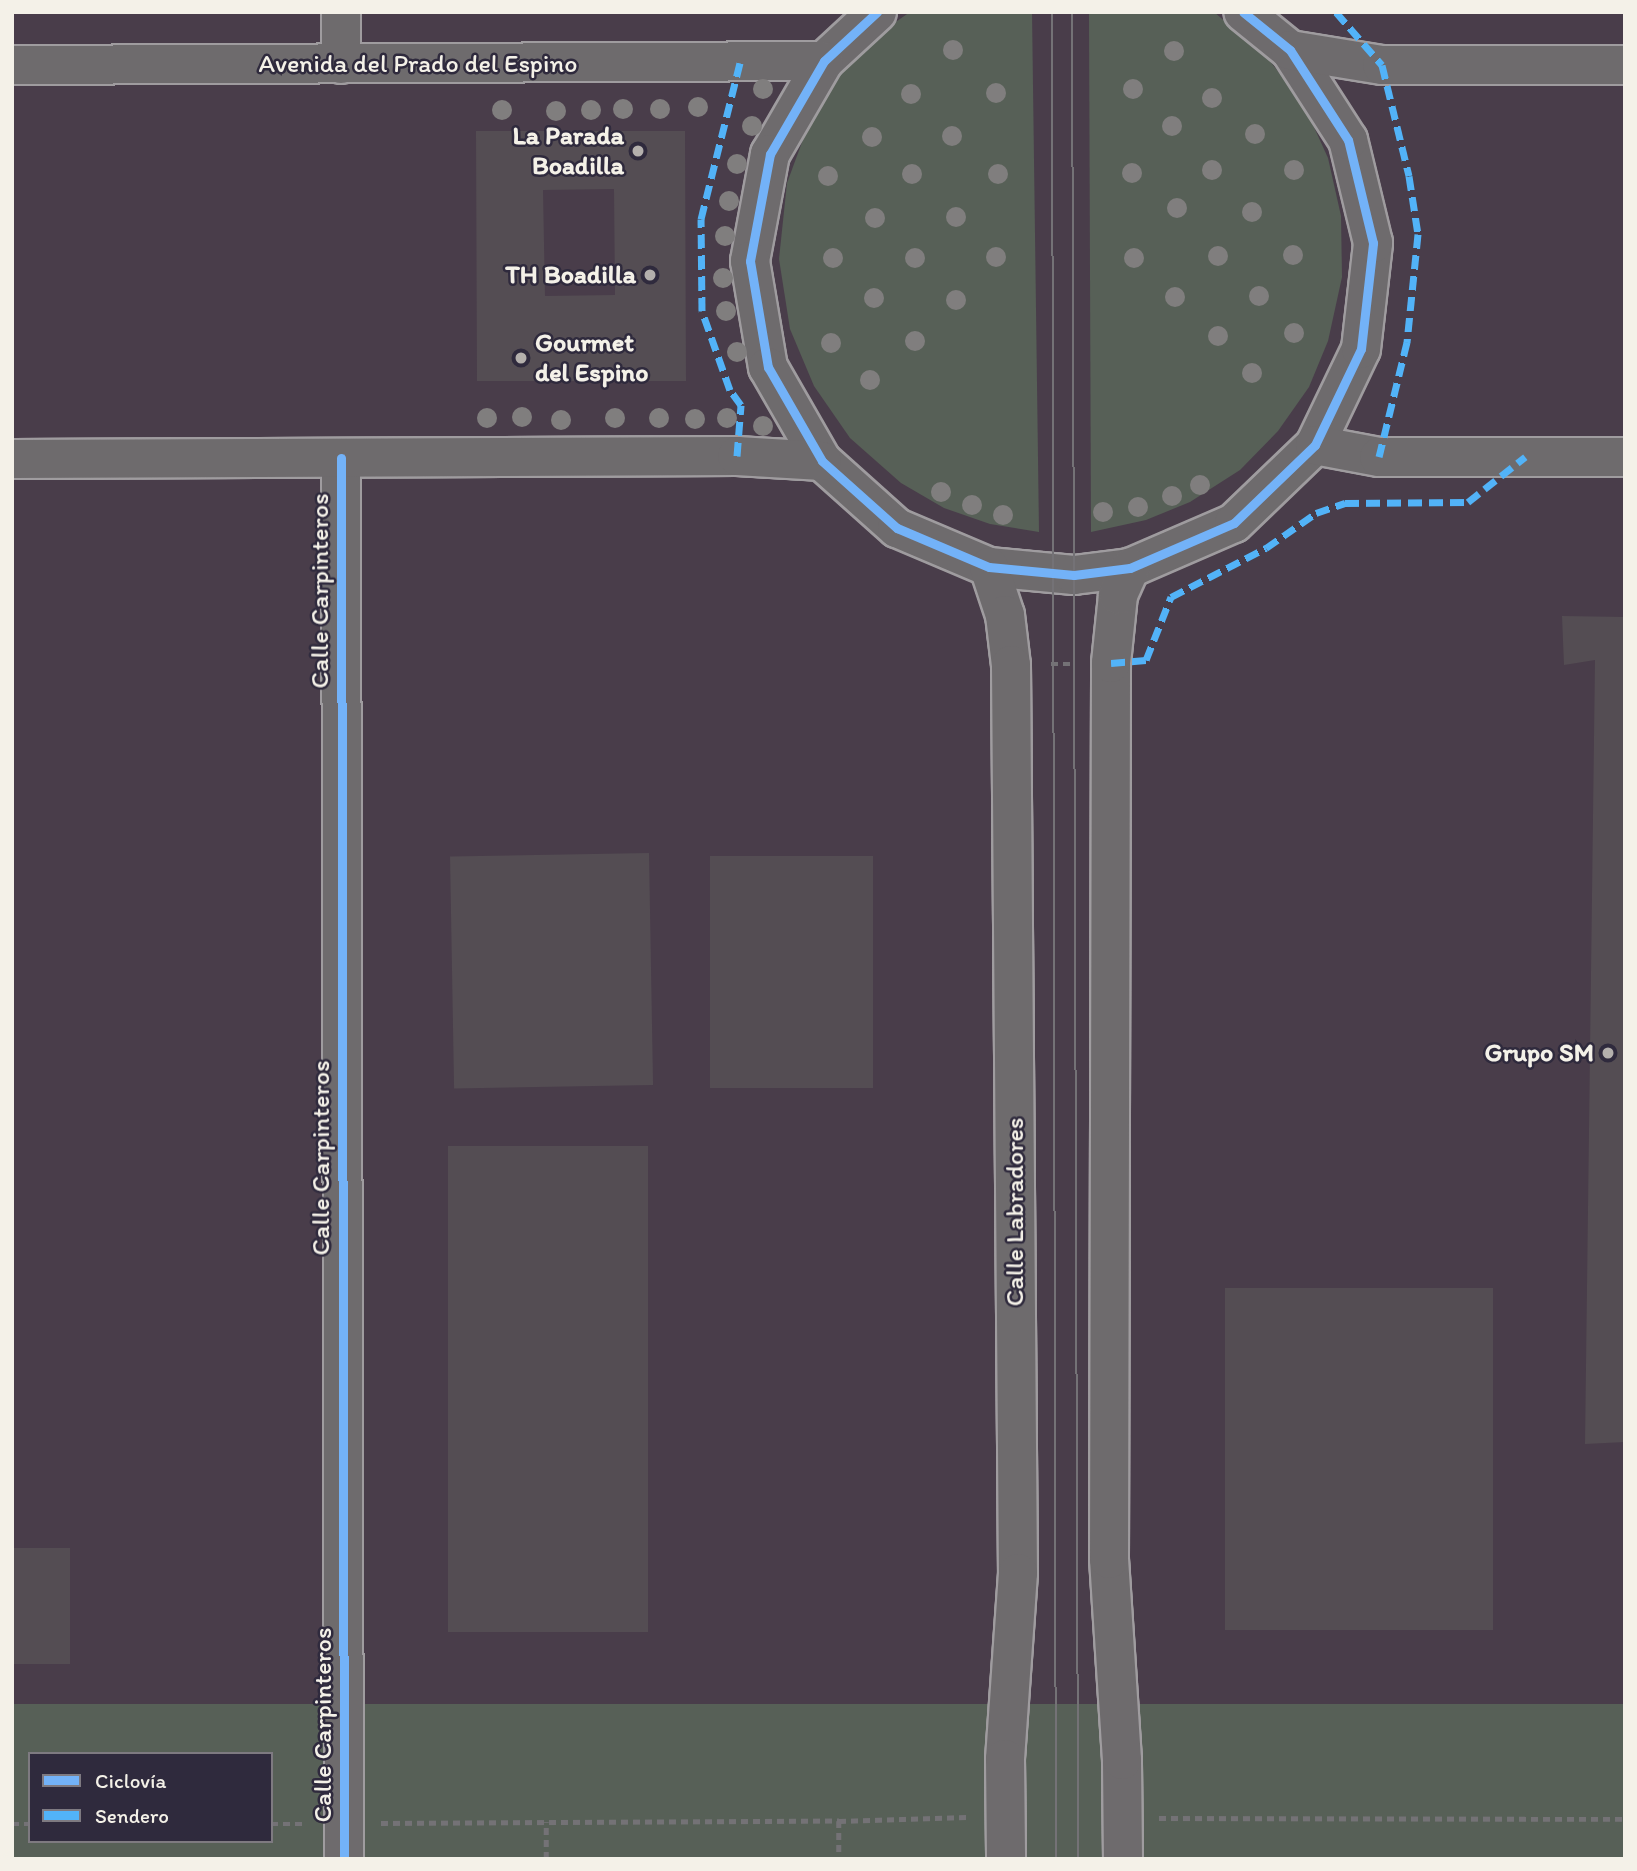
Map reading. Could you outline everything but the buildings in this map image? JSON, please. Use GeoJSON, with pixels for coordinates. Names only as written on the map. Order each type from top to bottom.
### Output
{"type":"FeatureCollection","features":[{"type":"Feature","properties":{"kind":"street"},"geometry":{"type":"LineString","coordinates":[[341,12],[341,64]]}},
{"type":"Feature","properties":{"kind":"street"},"geometry":{"type":"LineString","coordinates":[[877,12],[824,61],[770,154],[750,261],[768,367],[821,461],[897,528],[989,567],[1074,575],[1129,568],[1234,523],[1315,445],[1361,349],[1373,243],[1348,140],[1290,50],[1243,12]]}},
{"type":"Feature","properties":{"kind":"street"},"geometry":{"type":"LineString","coordinates":[[1290,50],[1382,65],[1625,65]]}},
{"type":"Feature","properties":{"kind":"street","name":"Avenida del Prado del Espino"},"geometry":{"type":"LineString","coordinates":[[12,65],[824,61]]}},
{"type":"Feature","properties":{"kind":"street"},"geometry":{"type":"LineString","coordinates":[[1315,445],[1380,457],[1625,457]]}},
{"type":"Feature","properties":{"kind":"street"},"geometry":{"type":"LineString","coordinates":[[12,459],[737,456],[821,461]]}},
{"type":"Feature","properties":{"kind":"street","name":"Calle Carpinteros"},"geometry":{"type":"LineString","coordinates":[[341,457],[344,1841]]}},
{"type":"Feature","properties":{"kind":"street","name":"Calle Labradores"},"geometry":{"type":"LineString","coordinates":[[989,567],[1005,615],[1011,665],[1018,1573],[1005,1759],[1006,1859]]}},
{"type":"Feature","properties":{"kind":"street"},"geometry":{"type":"LineString","coordinates":[[1124,1859],[1122,1760],[1109,1559],[1111,663],[1118,595],[1129,568]]}},
{"type":"Feature","properties":{"kind":"path"},"geometry":{"type":"LineString","coordinates":[[1011,665],[1111,663]]}},
{"type":"Feature","properties":{"kind":"path"},"geometry":{"type":"LineString","coordinates":[[273,1824],[344,1841],[546,1822],[839,1821],[975,1817]]}},
{"type":"Feature","properties":{"kind":"path"},"geometry":{"type":"LineString","coordinates":[[1155,1818],[1625,1819]]}},
{"type":"Feature","properties":{"kind":"path"},"geometry":{"type":"LineString","coordinates":[[839,1821],[839,1859]]}},
{"type":"Feature","properties":{"kind":"path"},"geometry":{"type":"LineString","coordinates":[[546,1822],[546,1859]]}},
{"type":"Feature","properties":{"kind":"shaded area"},"geometry":{"type":"Polygon","coordinates":[[[12,12],[1625,12],[1625,1859],[12,1859],[12,12]]]}},
{"type":"Feature","properties":{"kind":"shaded area"},"geometry":{"type":"Polygon","coordinates":[[[910,12],[1032,12],[1039,532],[990,524],[944,508],[901,483],[850,438],[814,386],[790,329],[779,259],[787,183],[808,126],[835,81],[877,35],[910,12]]]}},
{"type":"Feature","properties":{"kind":"shaded area"},"geometry":{"type":"Polygon","coordinates":[[[1089,12],[1214,12],[1267,57],[1304,105],[1328,158],[1341,216],[1342,277],[1328,341],[1309,387],[1278,431],[1240,470],[1190,502],[1146,520],[1091,532],[1089,12]]]}},
{"type":"Feature","properties":{"kind":"shaded area"},"geometry":{"type":"Polygon","coordinates":[[[12,1704],[1625,1704],[1625,1859],[12,1859],[12,1704]]]}},
{"type":"Feature","properties":{"kind":"tram line"},"geometry":{"type":"LineString","coordinates":[[1052,12],[1056,1859]]}},
{"type":"Feature","properties":{"kind":"tram line"},"geometry":{"type":"LineString","coordinates":[[1072,12],[1078,1859]]}},
{"type":"Feature","properties":{"kind":"marked path"},"geometry":{"type":"LineString","coordinates":[[1336,12],[1382,65],[1409,176],[1418,234],[1407,342],[1379,457]]}},
{"type":"Feature","properties":{"kind":"marked path"},"geometry":{"type":"LineString","coordinates":[[737,456],[741,405],[730,390],[702,311],[701,219],[740,63]]}},
{"type":"Feature","properties":{"kind":"marked path"},"geometry":{"type":"LineString","coordinates":[[1111,663],[1146,660],[1171,597],[1266,548],[1316,513],[1345,503],[1468,502],[1525,457]]}},
{"type":"Feature","properties":{"kind":"cycle path"},"geometry":{"type":"LineString","coordinates":[[877,12],[824,61],[770,154],[750,261],[768,367],[822,461],[897,528],[989,567],[1074,575],[1130,568],[1234,523],[1315,445],[1361,349],[1373,243],[1348,140],[1290,50],[1243,12]]}},
{"type":"Feature","properties":{"kind":"cycle path"},"geometry":{"type":"LineString","coordinates":[[341,458],[344,1859]]}},
{"type":"Feature","properties":{"kind":"place","name":"La Parada Boadilla"},"geometry":{"type":"Point","coordinates":[638,151]}},
{"type":"Feature","properties":{"kind":"place","name":"TH Boadilla"},"geometry":{"type":"Point","coordinates":[650,275]}},
{"type":"Feature","properties":{"kind":"place","name":"Gourmet del Espino"},"geometry":{"type":"Point","coordinates":[521,358]}},
{"type":"Feature","properties":{"kind":"place","name":"Grupo SM"},"geometry":{"type":"Point","coordinates":[1608,1053]}}]}
